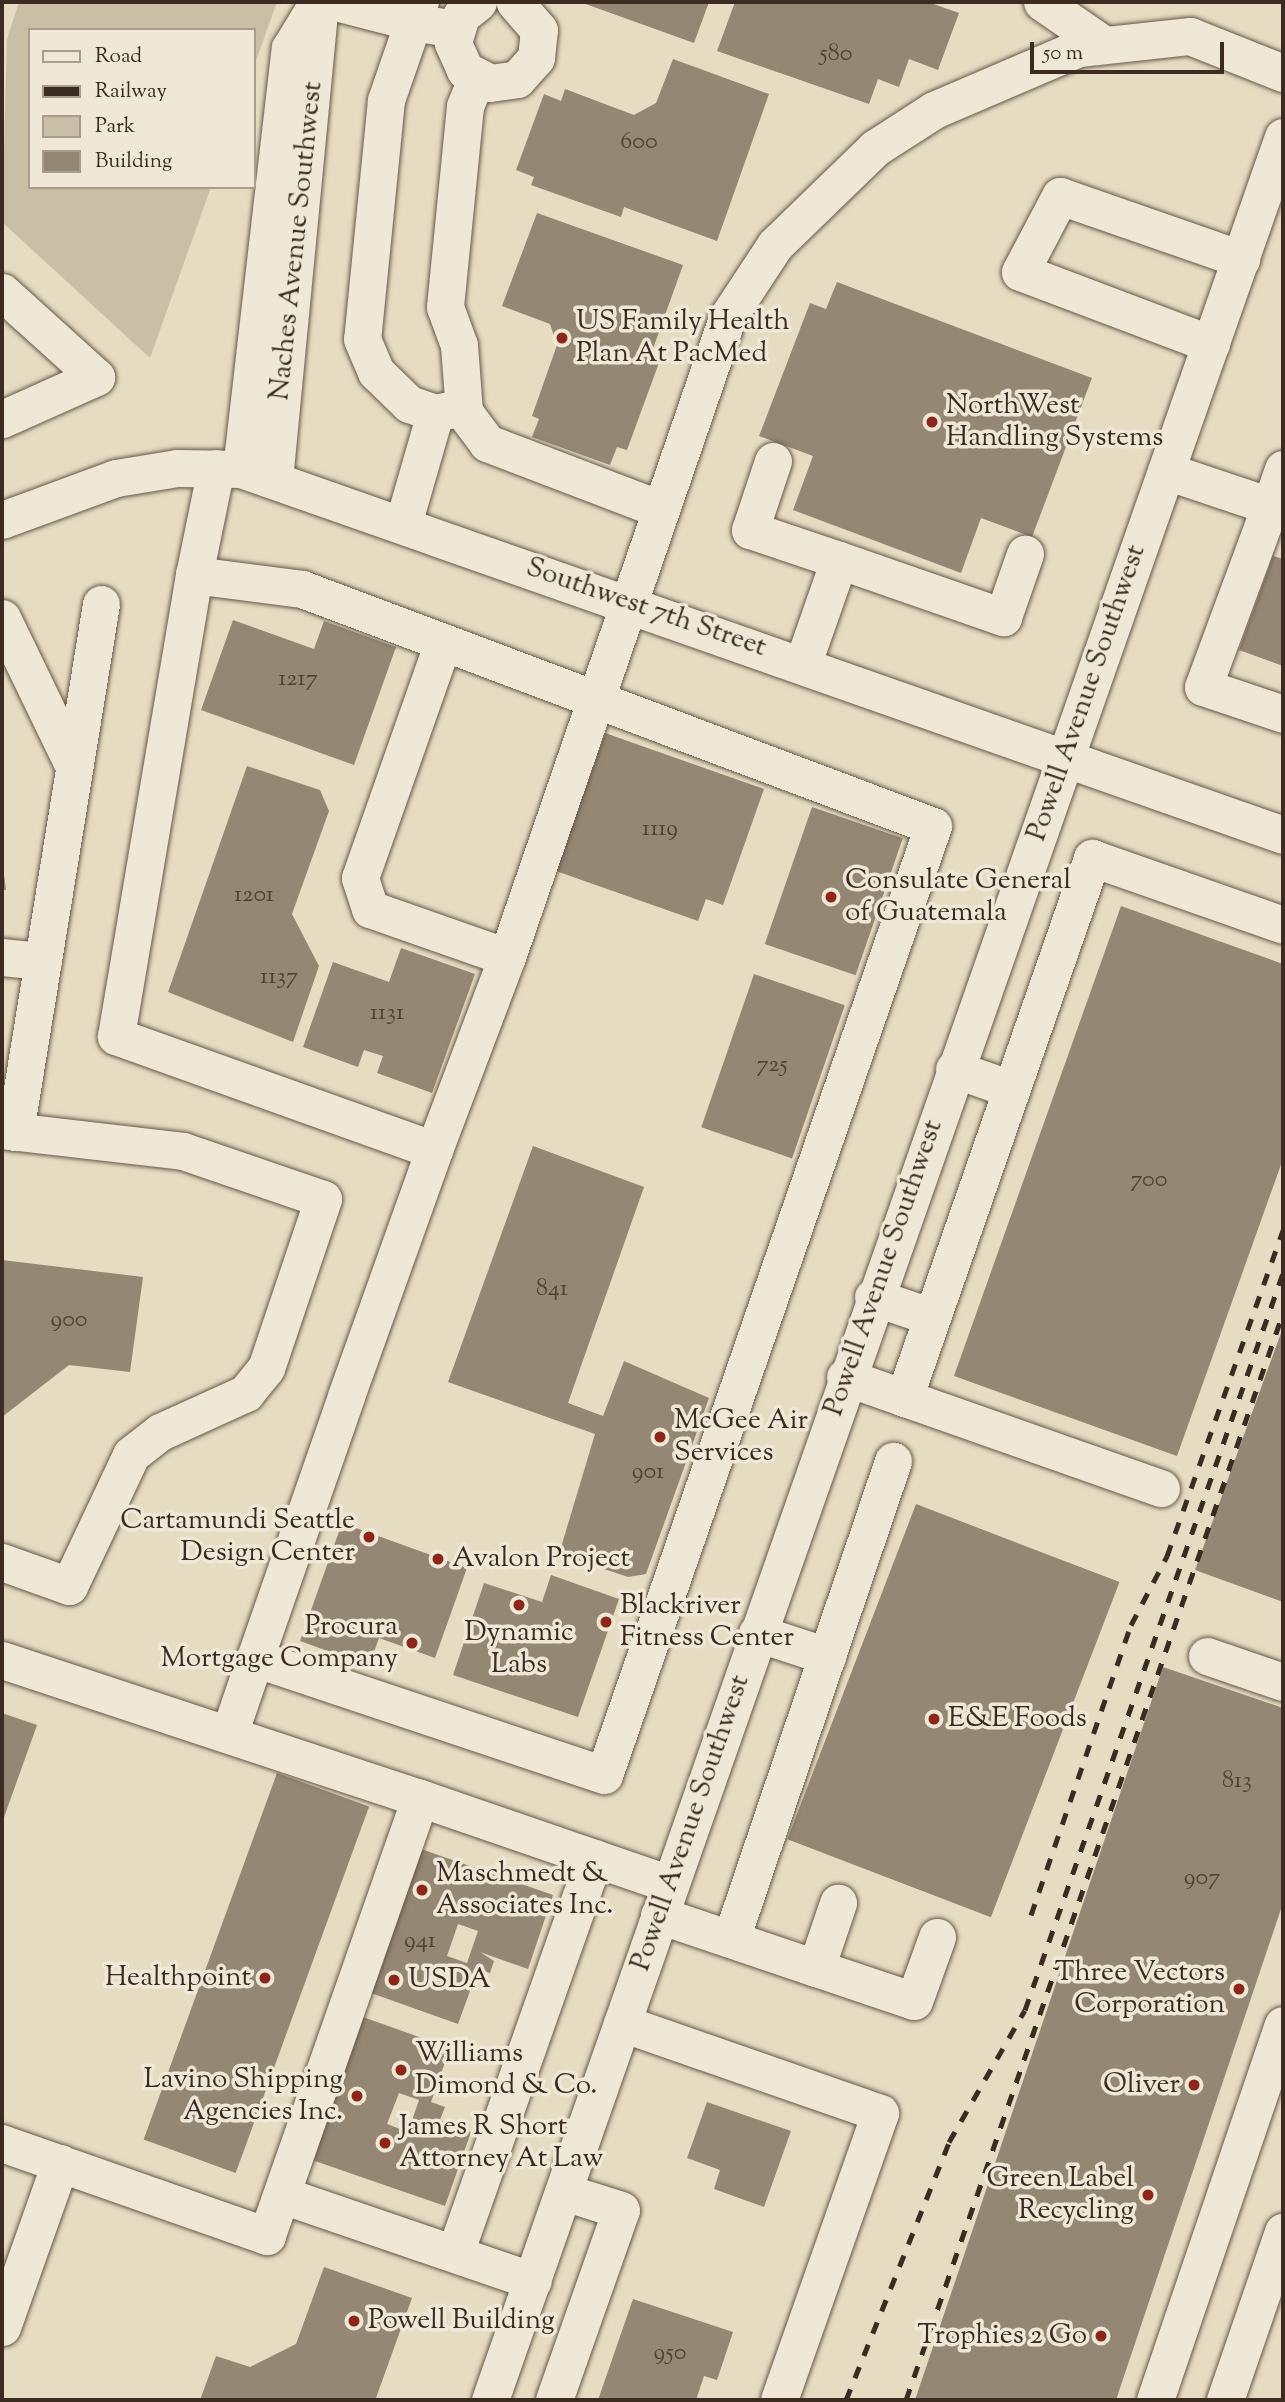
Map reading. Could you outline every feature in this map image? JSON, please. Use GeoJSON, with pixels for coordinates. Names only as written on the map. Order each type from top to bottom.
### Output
{"type":"FeatureCollection","features":[{"type":"Feature","properties":{"kind":"street","name":"Naches Avenue Southwest"},"geometry":{"type":"LineString","coordinates":[[319,2],[244,472],[194,575],[116,1036],[434,1150]]}},
{"type":"Feature","properties":{"kind":"street"},"geometry":{"type":"LineString","coordinates":[[336,2],[417,12],[455,29]]}},
{"type":"Feature","properties":{"kind":"street"},"geometry":{"type":"LineString","coordinates":[[478,2],[455,29],[457,57],[476,79],[504,83],[536,58],[539,30],[515,2]]}},
{"type":"Feature","properties":{"kind":"street"},"geometry":{"type":"LineString","coordinates":[[1042,2],[1103,44]]}},
{"type":"Feature","properties":{"kind":"street"},"geometry":{"type":"LineString","coordinates":[[417,12],[386,100],[362,339],[376,372],[409,404],[449,410],[486,443],[660,509]]}},
{"type":"Feature","properties":{"kind":"street"},"geometry":{"type":"LineString","coordinates":[[229,1734],[434,1150],[507,957],[593,698],[727,318],[775,245],[832,182],[934,110],[1002,78],[1103,44],[1190,36],[1283,74]]}},
{"type":"Feature","properties":{"kind":"street"},"geometry":{"type":"LineString","coordinates":[[403,524],[449,410],[459,345],[445,307],[465,106],[476,79]]}},
{"type":"Feature","properties":{"kind":"street","name":"Powell Avenue Southwest"},"geometry":{"type":"LineString","coordinates":[[491,2400],[845,1377],[1283,137]]}},
{"type":"Feature","properties":{"kind":"street"},"geometry":{"type":"LineString","coordinates":[[1211,344],[1020,272],[1060,196],[1241,258]]}},
{"type":"Feature","properties":{"kind":"street"},"geometry":{"type":"LineString","coordinates":[[2,292],[96,377],[2,419]]}},
{"type":"Feature","properties":{"kind":"street"},"geometry":{"type":"LineString","coordinates":[[773,461],[750,530],[1003,617],[1024,554]]}},
{"type":"Feature","properties":{"kind":"street"},"geometry":{"type":"LineString","coordinates":[[1283,469],[1277,508],[1203,687],[1283,714]]}},
{"type":"Feature","properties":{"kind":"street"},"geometry":{"type":"LineString","coordinates":[[1166,471],[1277,508]]}},
{"type":"Feature","properties":{"kind":"street","name":"Southwest 7th Street"},"geometry":{"type":"LineString","coordinates":[[2,520],[116,478],[244,472],[628,600],[1064,759],[1283,835]]}},
{"type":"Feature","properties":{"kind":"street"},"geometry":{"type":"LineString","coordinates":[[803,663],[838,560]]}},
{"type":"Feature","properties":{"kind":"street"},"geometry":{"type":"LineString","coordinates":[[194,575],[302,589],[933,826],[604,1775],[255,1658]]}},
{"type":"Feature","properties":{"kind":"street"},"geometry":{"type":"LineString","coordinates":[[2,1562],[69,1586],[131,1455],[160,1432],[246,1393],[266,1368],[323,1199],[183,1151],[8,1131],[43,961],[71,761],[101,604]]}},
{"type":"Feature","properties":{"kind":"street"},"geometry":{"type":"LineString","coordinates":[[2,618],[71,761]]}},
{"type":"Feature","properties":{"kind":"street"},"geometry":{"type":"LineString","coordinates":[[443,642],[360,878],[370,908],[507,957]]}},
{"type":"Feature","properties":{"kind":"street"},"geometry":{"type":"LineString","coordinates":[[904,1398],[1092,858],[1283,925]]}},
{"type":"Feature","properties":{"kind":"street"},"geometry":{"type":"LineString","coordinates":[[2,957],[43,961]]}},
{"type":"Feature","properties":{"kind":"street"},"geometry":{"type":"LineString","coordinates":[[986,976],[1044,995]]}},
{"type":"Feature","properties":{"kind":"street"},"geometry":{"type":"LineString","coordinates":[[954,1069],[1011,1089]]}},
{"type":"Feature","properties":{"kind":"street"},"geometry":{"type":"LineString","coordinates":[[873,1297],[932,1317]]}},
{"type":"Feature","properties":{"kind":"street"},"geometry":{"type":"LineString","coordinates":[[845,1377],[1161,1488]]}},
{"type":"Feature","properties":{"kind":"street"},"geometry":{"type":"LineString","coordinates":[[731,1939],[893,1461]]}},
{"type":"Feature","properties":{"kind":"street"},"geometry":{"type":"LineString","coordinates":[[757,1633],[827,1656]]}},
{"type":"Feature","properties":{"kind":"street"},"geometry":{"type":"LineString","coordinates":[[1207,1656],[1283,1682]]}},
{"type":"Feature","properties":{"kind":"street"},"geometry":{"type":"LineString","coordinates":[[2,1660],[594,1858],[731,1939],[914,2001],[937,1937]]}},
{"type":"Feature","properties":{"kind":"street"},"geometry":{"type":"LineString","coordinates":[[2,2143],[267,2236],[421,1798]]}},
{"type":"Feature","properties":{"kind":"street"},"geometry":{"type":"LineString","coordinates":[[455,2253],[594,1858]]}},
{"type":"Feature","properties":{"kind":"street"},"geometry":{"type":"LineString","coordinates":[[816,1968],[838,1903]]}},
{"type":"Feature","properties":{"kind":"street"},"geometry":{"type":"LineString","coordinates":[[622,2023],[880,2113],[779,2400]]}},
{"type":"Feature","properties":{"kind":"street"},"geometry":{"type":"LineString","coordinates":[[1155,2400],[1283,2025]]}},
{"type":"Feature","properties":{"kind":"street"},"geometry":{"type":"LineString","coordinates":[[2,2327],[60,2163]]}},
{"type":"Feature","properties":{"kind":"street"},"geometry":{"type":"LineString","coordinates":[[554,2400],[621,2210],[564,2192]]}},
{"type":"Feature","properties":{"kind":"street"},"geometry":{"type":"LineString","coordinates":[[282,2194],[533,2281]]}},
{"type":"Feature","properties":{"kind":"street"},"geometry":{"type":"LineString","coordinates":[[1224,2400],[1283,2232]]}},
{"type":"Feature","properties":{"kind":"green space"},"geometry":{"type":"Polygon","coordinates":[[[19,2],[277,2],[256,60],[256,28],[28,28],[28,189],[210,189],[150,358],[2,222],[7,39],[19,2]]]}},
{"type":"Feature","properties":{"kind":"building"},"geometry":{"type":"Polygon","coordinates":[[[580,2],[709,2],[694,43],[580,2]]]}},
{"type":"Feature","properties":{"kind":"building"},"geometry":{"type":"Polygon","coordinates":[[[735,2],[928,2],[959,13],[938,70],[909,59],[899,87],[878,79],[869,104],[717,51],[735,2]]]}},
{"type":"Feature","properties":{"kind":"building"},"geometry":{"type":"Polygon","coordinates":[[[673,59],[769,94],[717,241],[624,207],[621,217],[531,185],[534,177],[516,170],[544,94],[561,101],[565,89],[634,115],[656,103],[673,59]]]}},
{"type":"Feature","properties":{"kind":"building"},"geometry":{"type":"Polygon","coordinates":[[[537,213],[683,265],[650,357],[660,360],[627,450],[617,447],[610,465],[532,437],[539,419],[532,416],[557,345],[550,324],[502,306],[537,213]]]}},
{"type":"Feature","properties":{"kind":"building"},"geometry":{"type":"Polygon","coordinates":[[[837,282],[1092,378],[1032,537],[981,518],[961,573],[793,510],[813,456],[759,436],[810,303],[826,309],[837,282]]]}},
{"type":"Feature","properties":{"kind":"building"},"geometry":{"type":"Polygon","coordinates":[[[1273,556],[1283,559],[1283,666],[1239,650],[1273,556]]]}},
{"type":"Feature","properties":{"kind":"building"},"geometry":{"type":"Polygon","coordinates":[[[233,620],[314,649],[324,621],[396,647],[354,765],[201,710],[233,620]]]}},
{"type":"Feature","properties":{"kind":"building"},"geometry":{"type":"Polygon","coordinates":[[[605,733],[764,789],[723,905],[706,899],[698,921],[556,871],[605,733]]]}},
{"type":"Feature","properties":{"kind":"building"},"geometry":{"type":"Polygon","coordinates":[[[247,766],[320,790],[329,811],[292,914],[319,966],[293,1042],[168,992],[247,766]]]}},
{"type":"Feature","properties":{"kind":"building"},"geometry":{"type":"Polygon","coordinates":[[[812,807],[903,838],[856,975],[765,944],[812,807]]]}},
{"type":"Feature","properties":{"kind":"building"},"geometry":{"type":"Polygon","coordinates":[[[2,860],[6,890],[2,890],[2,860]]]}},
{"type":"Feature","properties":{"kind":"building"},"geometry":{"type":"Polygon","coordinates":[[[1121,906],[1283,964],[1283,1159],[1177,1456],[954,1376],[1121,906]]]}},
{"type":"Feature","properties":{"kind":"building"},"geometry":{"type":"Polygon","coordinates":[[[401,948],[475,974],[432,1093],[377,1073],[383,1056],[364,1050],[358,1067],[303,1047],[333,962],[389,982],[401,948]]]}},
{"type":"Feature","properties":{"kind":"building"},"geometry":{"type":"Polygon","coordinates":[[[754,974],[845,1005],[792,1158],[701,1127],[754,974]]]}},
{"type":"Feature","properties":{"kind":"building"},"geometry":{"type":"Polygon","coordinates":[[[533,1146],[644,1187],[568,1403],[603,1416],[624,1361],[709,1398],[646,1574],[628,1577],[559,1554],[595,1434],[448,1382],[533,1146]]]}},
{"type":"Feature","properties":{"kind":"building"},"geometry":{"type":"Polygon","coordinates":[[[2,1260],[143,1277],[130,1372],[69,1365],[2,1417],[2,1260]]]}},
{"type":"Feature","properties":{"kind":"building"},"geometry":{"type":"Polygon","coordinates":[[[1281,1333],[1283,1334],[1283,1602],[1195,1570],[1281,1333]]]}},
{"type":"Feature","properties":{"kind":"building"},"geometry":{"type":"Polygon","coordinates":[[[916,1504],[1120,1582],[991,1917],[787,1839],[916,1504]]]}},
{"type":"Feature","properties":{"kind":"building"},"geometry":{"type":"Polygon","coordinates":[[[342,1523],[467,1568],[435,1658],[379,1638],[369,1666],[300,1641],[342,1523]]]}},
{"type":"Feature","properties":{"kind":"building"},"geometry":{"type":"Polygon","coordinates":[[[551,1575],[619,1599],[578,1717],[453,1675],[484,1583],[542,1602],[551,1575]]]}},
{"type":"Feature","properties":{"kind":"building"},"geometry":{"type":"Polygon","coordinates":[[[1163,1667],[1283,1708],[1283,1903],[1116,2400],[915,2400],[1163,1667]]]}},
{"type":"Feature","properties":{"kind":"building"},"geometry":{"type":"Polygon","coordinates":[[[2,1713],[37,1725],[2,1823],[2,1713]]]}},
{"type":"Feature","properties":{"kind":"building"},"geometry":{"type":"Polygon","coordinates":[[[277,1773],[369,1807],[236,2173],[144,2139],[277,1773]]]}},
{"type":"Feature","properties":{"kind":"building"},"geometry":{"type":"Polygon","coordinates":[[[421,1849],[553,1895],[528,1969],[480,1952],[494,1961],[490,1973],[478,1969],[458,2024],[371,1993],[421,1849]],[[458,1924],[447,1956],[467,1963],[478,1931],[458,1924]]]}},
{"type":"Feature","properties":{"kind":"building"},"geometry":{"type":"Polygon","coordinates":[[[363,2017],[450,2048],[431,2102],[445,2107],[440,2120],[471,2132],[445,2206],[312,2160],[363,2017]],[[399,2093],[387,2124],[408,2132],[419,2100],[399,2093]]]}},
{"type":"Feature","properties":{"kind":"building"},"geometry":{"type":"Polygon","coordinates":[[[707,2102],[791,2131],[764,2207],[714,2189],[720,2170],[687,2158],[707,2102]]]}},
{"type":"Feature","properties":{"kind":"building","name":"Powell Building"},"geometry":{"type":"Polygon","coordinates":[[[324,2267],[412,2298],[376,2398],[200,2400],[216,2356],[250,2367],[296,2344],[324,2267]]]}},
{"type":"Feature","properties":{"kind":"building"},"geometry":{"type":"Polygon","coordinates":[[[633,2299],[733,2332],[717,2380],[704,2376],[696,2400],[598,2400],[633,2299]]]}},
{"type":"Feature","properties":{"kind":"railway"},"geometry":{"type":"LineString","coordinates":[[1031,1915],[1131,1625],[1167,1556],[1283,1230]]}},
{"type":"Feature","properties":{"kind":"railway"},"geometry":{"type":"LineString","coordinates":[[846,2400],[949,2142],[1025,2010],[1283,1273]]}},
{"type":"Feature","properties":{"kind":"railway"},"geometry":{"type":"LineString","coordinates":[[906,2400],[1283,1313]]}},
{"type":"Feature","properties":{"kind":"place","name":"US Family Health Plan At PacMed"},"geometry":{"type":"Point","coordinates":[562,338]}},
{"type":"Feature","properties":{"kind":"place","name":"NorthWest Handling Systems"},"geometry":{"type":"Point","coordinates":[932,422]}},
{"type":"Feature","properties":{"kind":"place","name":"Consulate General of Guatemala"},"geometry":{"type":"Point","coordinates":[831,897]}},
{"type":"Feature","properties":{"kind":"place","name":"McGee Air Services"},"geometry":{"type":"Point","coordinates":[660,1437]}},
{"type":"Feature","properties":{"kind":"place","name":"Cartamundi Seattle Design Center"},"geometry":{"type":"Point","coordinates":[369,1537]}},
{"type":"Feature","properties":{"kind":"place","name":"Avalon Project"},"geometry":{"type":"Point","coordinates":[438,1559]}},
{"type":"Feature","properties":{"kind":"place","name":"Dynamic Labs"},"geometry":{"type":"Point","coordinates":[519,1605]}},
{"type":"Feature","properties":{"kind":"place","name":"Blackriver Fitness Center"},"geometry":{"type":"Point","coordinates":[606,1622]}},
{"type":"Feature","properties":{"kind":"place","name":"Procura Mortgage Company"},"geometry":{"type":"Point","coordinates":[412,1643]}},
{"type":"Feature","properties":{"kind":"place","name":"E&E Foods"},"geometry":{"type":"Point","coordinates":[934,1719]}},
{"type":"Feature","properties":{"kind":"place","name":"Maschmedt & Associates Inc."},"geometry":{"type":"Point","coordinates":[422,1890]}},
{"type":"Feature","properties":{"kind":"place","name":"Healthpoint"},"geometry":{"type":"Point","coordinates":[265,1978]}},
{"type":"Feature","properties":{"kind":"place","name":"USDA"},"geometry":{"type":"Point","coordinates":[394,1980]}},
{"type":"Feature","properties":{"kind":"place","name":"Three Vectors Corporation"},"geometry":{"type":"Point","coordinates":[1239,1989]}},
{"type":"Feature","properties":{"kind":"place","name":"Williams Dimond & Co."},"geometry":{"type":"Point","coordinates":[401,2070]}},
{"type":"Feature","properties":{"kind":"place","name":"Oliver"},"geometry":{"type":"Point","coordinates":[1194,2085]}},
{"type":"Feature","properties":{"kind":"place","name":"Lavino Shipping Agencies Inc."},"geometry":{"type":"Point","coordinates":[357,2096]}},
{"type":"Feature","properties":{"kind":"place","name":"James R Short Attorney At Law"},"geometry":{"type":"Point","coordinates":[385,2143]}},
{"type":"Feature","properties":{"kind":"place","name":"Green Label Recycling"},"geometry":{"type":"Point","coordinates":[1148,2195]}},
{"type":"Feature","properties":{"kind":"place","name":"Powell Building"},"geometry":{"type":"Point","coordinates":[354,2321]}},
{"type":"Feature","properties":{"kind":"place","name":"Trophies 2 Go"},"geometry":{"type":"Point","coordinates":[1101,2336]}}]}
